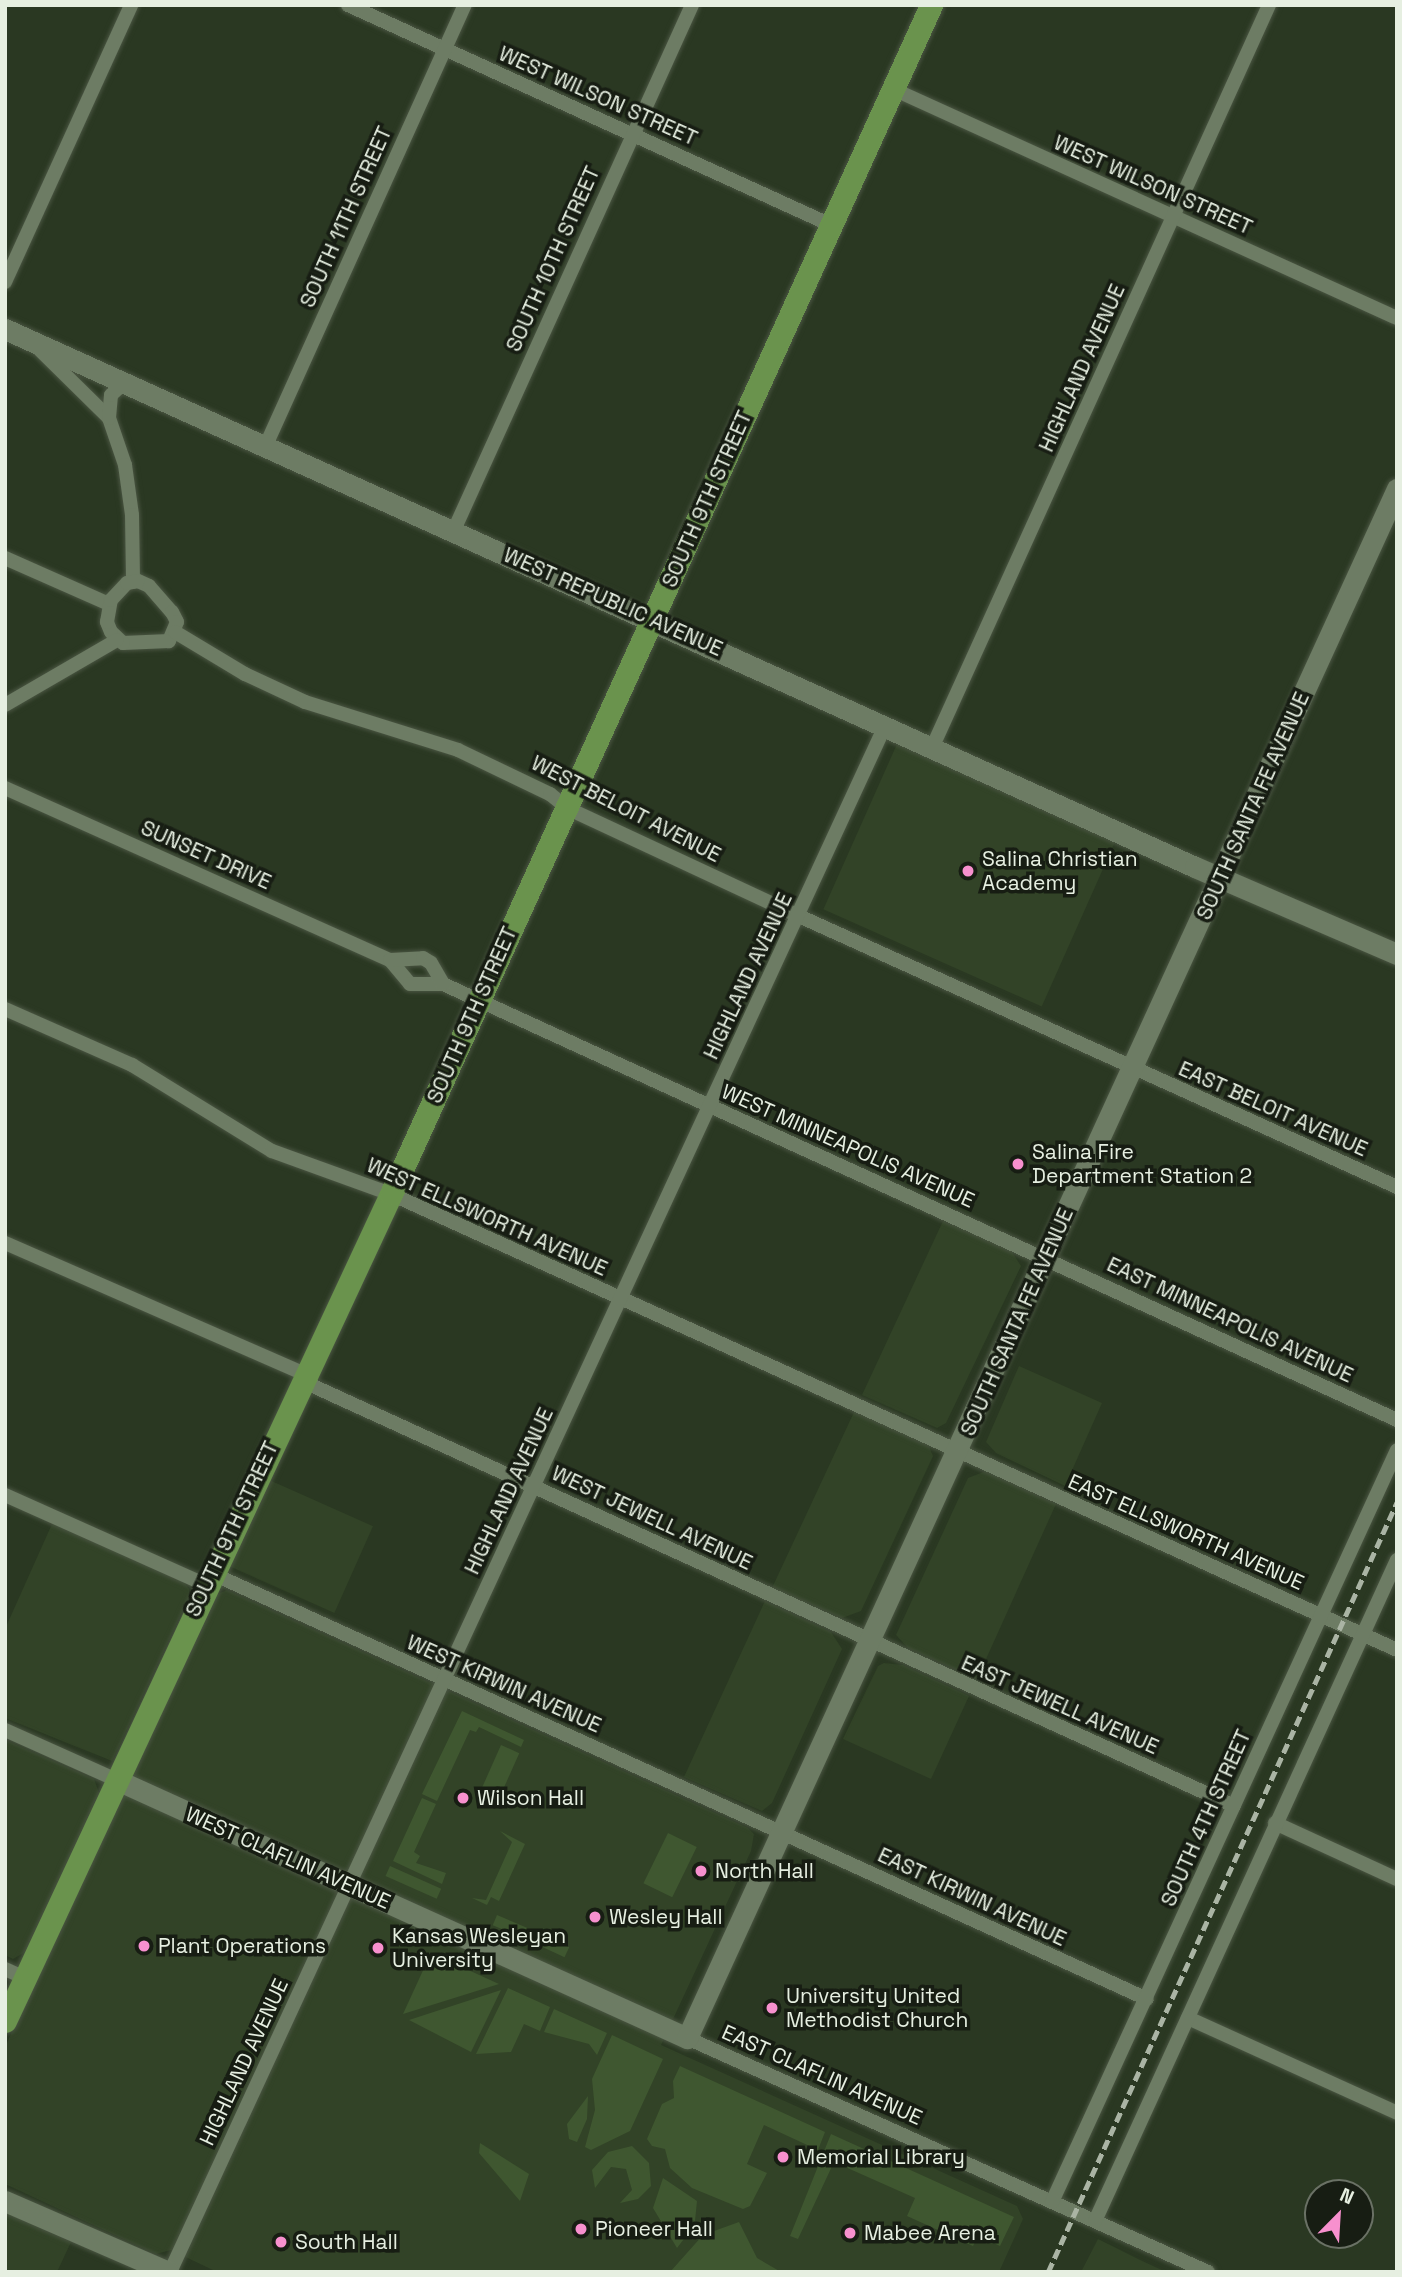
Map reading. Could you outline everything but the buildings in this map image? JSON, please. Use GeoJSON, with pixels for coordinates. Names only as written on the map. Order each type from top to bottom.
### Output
{"type":"FeatureCollection","features":[{"type":"Feature","properties":{"kind":"main road","name":"SOUTH 9TH STREET"},"geometry":{"type":"LineString","coordinates":[[5,2021],[15,1974],[117,1780],[208,1579],[391,1194],[931,5]]}},
{"type":"Feature","properties":{"kind":"main road","name":"WEST REPUBLIC AVENUE"},"geometry":{"type":"LineString","coordinates":[[5,329],[653,619],[1220,878],[1397,954]]}},
{"type":"Feature","properties":{"kind":"main road","name":"SOUTH SANTA FE AVENUE"},"geometry":{"type":"LineString","coordinates":[[687,2038],[958,1452],[1397,489]]}},
{"type":"Feature","properties":{"kind":"main road","name":"WEST CLAFLIN AVENUE"},"geometry":{"type":"LineString","coordinates":[[117,1780],[687,2038]]}},
{"type":"Feature","properties":{"kind":"main road"},"geometry":{"type":"LineString","coordinates":[[5,2201],[169,2272]]}},
{"type":"Feature","properties":{"kind":"street"},"geometry":{"type":"LineString","coordinates":[[5,282],[131,5]]}},
{"type":"Feature","properties":{"kind":"street","name":"WEST WILSON STREET"},"geometry":{"type":"LineString","coordinates":[[348,5],[831,225]]}},
{"type":"Feature","properties":{"kind":"street","name":"SOUTH 11TH STREET"},"geometry":{"type":"LineString","coordinates":[[265,445],[465,5]]}},
{"type":"Feature","properties":{"kind":"street","name":"SOUTH 10TH STREET"},"geometry":{"type":"LineString","coordinates":[[454,530],[692,5]]}},
{"type":"Feature","properties":{"kind":"street","name":"HIGHLAND AVENUE"},"geometry":{"type":"LineString","coordinates":[[932,748],[1269,5]]}},
{"type":"Feature","properties":{"kind":"street","name":"WEST WILSON STREET"},"geometry":{"type":"LineString","coordinates":[[893,89],[1397,318]]}},
{"type":"Feature","properties":{"kind":"street"},"geometry":{"type":"LineString","coordinates":[[29,340],[109,418]]}},
{"type":"Feature","properties":{"kind":"street"},"geometry":{"type":"LineString","coordinates":[[125,383],[111,395],[109,418],[127,477],[133,582]]}},
{"type":"Feature","properties":{"kind":"street"},"geometry":{"type":"LineString","coordinates":[[5,558],[109,604]]}},
{"type":"Feature","properties":{"kind":"street"},"geometry":{"type":"LineString","coordinates":[[5,705],[117,640],[144,645],[169,641],[175,632],[172,612],[149,586],[127,583],[109,604],[107,622],[117,640]]}},
{"type":"Feature","properties":{"kind":"street","name":"WEST BELOIT AVENUE"},"geometry":{"type":"LineString","coordinates":[[175,632],[245,674],[305,702],[458,750],[550,793],[567,808],[1133,1069]]}},
{"type":"Feature","properties":{"kind":"street","name":"HIGHLAND AVENUE"},"geometry":{"type":"LineString","coordinates":[[169,2272],[885,726]]}},
{"type":"Feature","properties":{"kind":"street","name":"SUNSET DRIVE"},"geometry":{"type":"LineString","coordinates":[[5,788],[390,960],[410,984],[443,984],[479,1000]]}},
{"type":"Feature","properties":{"kind":"street","name":"SUNSET DRIVE"},"geometry":{"type":"LineString","coordinates":[[390,960],[423,958],[431,963],[443,984]]}},
{"type":"Feature","properties":{"kind":"street","name":"WEST MINNEAPOLIS AVENUE"},"geometry":{"type":"LineString","coordinates":[[479,1000],[1046,1259]]}},
{"type":"Feature","properties":{"kind":"street","name":"WEST ELLSWORTH AVENUE"},"geometry":{"type":"LineString","coordinates":[[5,1009],[132,1065],[272,1152],[391,1194],[958,1452]]}},
{"type":"Feature","properties":{"kind":"street","name":"EAST BELOIT AVENUE"},"geometry":{"type":"LineString","coordinates":[[1133,1069],[1397,1187]]}},
{"type":"Feature","properties":{"kind":"street","name":"WEST JEWELL AVENUE"},"geometry":{"type":"LineString","coordinates":[[5,1243],[304,1377],[869,1642]]}},
{"type":"Feature","properties":{"kind":"street","name":"EAST MINNEAPOLIS AVENUE"},"geometry":{"type":"LineString","coordinates":[[1046,1259],[1397,1420]]}},
{"type":"Feature","properties":{"kind":"street","name":"SOUTH 4TH STREET"},"geometry":{"type":"LineString","coordinates":[[1052,2202],[1147,2000],[1397,1450]]}},
{"type":"Feature","properties":{"kind":"street","name":"EAST ELLSWORTH AVENUE"},"geometry":{"type":"LineString","coordinates":[[958,1452],[1397,1650]]}},
{"type":"Feature","properties":{"kind":"street","name":"WEST KIRWIN AVENUE"},"geometry":{"type":"LineString","coordinates":[[5,1495],[445,1680],[780,1832]]}},
{"type":"Feature","properties":{"kind":"street"},"geometry":{"type":"LineString","coordinates":[[1095,2221],[1397,1560]]}},
{"type":"Feature","properties":{"kind":"street","name":"EAST JEWELL AVENUE"},"geometry":{"type":"LineString","coordinates":[[869,1642],[1234,1806]]}},
{"type":"Feature","properties":{"kind":"street","name":"WEST CLAFLIN AVENUE"},"geometry":{"type":"LineString","coordinates":[[5,1730],[117,1780]]}},
{"type":"Feature","properties":{"kind":"street"},"geometry":{"type":"LineString","coordinates":[[1275,1823],[1397,1879]]}},
{"type":"Feature","properties":{"kind":"street","name":"EAST KIRWIN AVENUE"},"geometry":{"type":"LineString","coordinates":[[780,1832],[1147,2000]]}},
{"type":"Feature","properties":{"kind":"street"},"geometry":{"type":"LineString","coordinates":[[1188,2018],[1397,2113]]}},
{"type":"Feature","properties":{"kind":"street","name":"EAST CLAFLIN AVENUE"},"geometry":{"type":"LineString","coordinates":[[687,2038],[1208,2272]]}},
{"type":"Feature","properties":{"kind":"shaded area","name":"Salina Christian Academy"},"geometry":{"type":"Polygon","coordinates":[[[897,744],[1115,841],[1042,1007],[823,909],[897,744]]]}},
{"type":"Feature","properties":{"kind":"shaded area"},"geometry":{"type":"Polygon","coordinates":[[[943,1221],[1010,1249],[1021,1266],[946,1423],[937,1428],[862,1395],[943,1221]]]}},
{"type":"Feature","properties":{"kind":"shaded area"},"geometry":{"type":"Polygon","coordinates":[[[1019,1366],[1102,1403],[1065,1486],[996,1453],[986,1442],[1019,1366]]]}},
{"type":"Feature","properties":{"kind":"shaded area"},"geometry":{"type":"Polygon","coordinates":[[[855,1410],[928,1444],[933,1456],[861,1611],[842,1618],[772,1588],[855,1410]]]}},
{"type":"Feature","properties":{"kind":"shaded area"},"geometry":{"type":"Polygon","coordinates":[[[986,1471],[1056,1504],[977,1679],[908,1648],[896,1635],[968,1478],[986,1471]]]}},
{"type":"Feature","properties":{"kind":"shaded area"},"geometry":{"type":"Polygon","coordinates":[[[267,1479],[373,1526],[334,1613],[228,1566],[267,1479]]]}},
{"type":"Feature","properties":{"kind":"shaded area"},"geometry":{"type":"Polygon","coordinates":[[[52,1524],[183,1581],[189,1589],[189,1597],[112,1761],[5,1718],[5,1629],[52,1524]]]}},
{"type":"Feature","properties":{"kind":"shaded area","name":"Kansas Wesleyan University"},"geometry":{"type":"Polygon","coordinates":[[[227,1590],[748,1828],[754,1834],[751,1851],[661,2045],[1017,2206],[1023,2219],[999,2272],[217,2272],[171,2250],[156,2254],[5,2184],[5,2047],[213,1596],[227,1590]]]}},
{"type":"Feature","properties":{"kind":"shaded area"},"geometry":{"type":"Polygon","coordinates":[[[765,1601],[831,1632],[842,1649],[772,1803],[762,1811],[684,1777],[765,1601]]]}},
{"type":"Feature","properties":{"kind":"shaded area"},"geometry":{"type":"Polygon","coordinates":[[[884,1663],[903,1665],[969,1696],[931,1779],[843,1739],[878,1666],[884,1663]]]}},
{"type":"Feature","properties":{"kind":"shaded area"},"geometry":{"type":"Polygon","coordinates":[[[462,1711],[524,1740],[521,1747],[479,1727],[476,1732],[470,1730],[437,1801],[422,1794],[462,1711]]]}},
{"type":"Feature","properties":{"kind":"shaded area"},"geometry":{"type":"Polygon","coordinates":[[[5,1740],[94,1779],[99,1793],[25,1952],[13,1959],[5,1955],[5,1740]]]}},
{"type":"Feature","properties":{"kind":"shaded area"},"geometry":{"type":"Polygon","coordinates":[[[501,1745],[519,1753],[499,1800],[480,1792],[501,1745]]]}},
{"type":"Feature","properties":{"kind":"shaded area"},"geometry":{"type":"Polygon","coordinates":[[[422,1798],[436,1804],[414,1852],[420,1856],[416,1863],[446,1873],[442,1884],[393,1861],[422,1798]]]}},
{"type":"Feature","properties":{"kind":"shaded area"},"geometry":{"type":"Polygon","coordinates":[[[500,1831],[525,1844],[499,1901],[491,1897],[487,1905],[472,1898],[486,1900],[512,1842],[500,1831]]]}},
{"type":"Feature","properties":{"kind":"shaded area"},"geometry":{"type":"Polygon","coordinates":[[[668,1833],[697,1847],[672,1897],[643,1883],[668,1833]]]}},
{"type":"Feature","properties":{"kind":"shaded area"},"geometry":{"type":"Polygon","coordinates":[[[390,1866],[441,1889],[437,1899],[386,1876],[390,1866]]]}},
{"type":"Feature","properties":{"kind":"shaded area"},"geometry":{"type":"Polygon","coordinates":[[[497,1915],[527,1928],[523,1938],[493,1925],[497,1915]]]}},
{"type":"Feature","properties":{"kind":"shaded area"},"geometry":{"type":"Polygon","coordinates":[[[532,1930],[569,1947],[565,1957],[527,1940],[532,1930]]]}},
{"type":"Feature","properties":{"kind":"shaded area"},"geometry":{"type":"Polygon","coordinates":[[[431,1953],[499,1984],[403,2014],[431,1953]]]}},
{"type":"Feature","properties":{"kind":"shaded area"},"geometry":{"type":"Polygon","coordinates":[[[508,1988],[550,2007],[540,2031],[524,2024],[511,2052],[476,2054],[508,1988]]]}},
{"type":"Feature","properties":{"kind":"shaded area"},"geometry":{"type":"Polygon","coordinates":[[[501,1990],[471,2052],[409,2020],[501,1990]]]}},
{"type":"Feature","properties":{"kind":"shaded area"},"geometry":{"type":"Polygon","coordinates":[[[554,2009],[607,2033],[597,2055],[589,2044],[544,2032],[554,2009]]]}},
{"type":"Feature","properties":{"kind":"shaded area"},"geometry":{"type":"Polygon","coordinates":[[[612,2035],[663,2059],[630,2131],[591,2150],[585,2147],[595,2110],[592,2079],[612,2035]]]}},
{"type":"Feature","properties":{"kind":"shaded area"},"geometry":{"type":"Polygon","coordinates":[[[680,2066],[825,2132],[818,2150],[764,2125],[747,2164],[767,2173],[750,2206],[743,2209],[692,2188],[670,2168],[665,2149],[652,2146],[647,2139],[662,2104],[674,2098],[673,2081],[680,2066]]]}},
{"type":"Feature","properties":{"kind":"shaded area"},"geometry":{"type":"Polygon","coordinates":[[[588,2096],[587,2119],[577,2142],[569,2139],[567,2124],[588,2096]]]}},
{"type":"Feature","properties":{"kind":"shaded area"},"geometry":{"type":"Polygon","coordinates":[[[831,2134],[1014,2217],[1000,2246],[978,2236],[973,2246],[907,2216],[915,2198],[834,2162],[798,2239],[790,2236],[831,2134]]]}},
{"type":"Feature","properties":{"kind":"shaded area"},"geometry":{"type":"Polygon","coordinates":[[[480,2143],[529,2174],[520,2201],[479,2153],[480,2143]]]}},
{"type":"Feature","properties":{"kind":"shaded area"},"geometry":{"type":"Polygon","coordinates":[[[632,2146],[649,2163],[651,2186],[638,2199],[620,2203],[632,2190],[626,2169],[611,2167],[595,2188],[592,2170],[608,2152],[632,2146]]]}},
{"type":"Feature","properties":{"kind":"shaded area"},"geometry":{"type":"Polygon","coordinates":[[[663,2178],[697,2201],[695,2221],[691,2220],[686,2228],[690,2231],[677,2248],[653,2208],[663,2178]]]}},
{"type":"Feature","properties":{"kind":"shaded area"},"geometry":{"type":"Polygon","coordinates":[[[5,2212],[71,2242],[57,2272],[5,2272],[5,2212]]]}},
{"type":"Feature","properties":{"kind":"shaded area"},"geometry":{"type":"Polygon","coordinates":[[[739,2222],[757,2258],[781,2272],[670,2272],[703,2235],[739,2222]]]}},
{"type":"Feature","properties":{"kind":"shaded area"},"geometry":{"type":"Polygon","coordinates":[[[1098,2239],[1138,2259],[1166,2272],[1081,2272],[1098,2239]]]}},
{"type":"Feature","properties":{"kind":"railway"},"geometry":{"type":"LineString","coordinates":[[1048,2272],[1397,1502]]}},
{"type":"Feature","properties":{"kind":"place","name":"Salina Christian Academy"},"geometry":{"type":"Point","coordinates":[968,871]}},
{"type":"Feature","properties":{"kind":"place","name":"Salina Fire Department Station 2"},"geometry":{"type":"Point","coordinates":[1018,1164]}},
{"type":"Feature","properties":{"kind":"place","name":"Wilson Hall"},"geometry":{"type":"Point","coordinates":[463,1798]}},
{"type":"Feature","properties":{"kind":"place","name":"North Hall"},"geometry":{"type":"Point","coordinates":[701,1871]}},
{"type":"Feature","properties":{"kind":"place","name":"Wesley Hall"},"geometry":{"type":"Point","coordinates":[595,1917]}},
{"type":"Feature","properties":{"kind":"place","name":"Plant Operations"},"geometry":{"type":"Point","coordinates":[144,1946]}},
{"type":"Feature","properties":{"kind":"place","name":"Kansas Wesleyan University"},"geometry":{"type":"Point","coordinates":[378,1948]}},
{"type":"Feature","properties":{"kind":"place","name":"University United Methodist Church"},"geometry":{"type":"Point","coordinates":[772,2008]}},
{"type":"Feature","properties":{"kind":"place","name":"Memorial Library"},"geometry":{"type":"Point","coordinates":[783,2157]}},
{"type":"Feature","properties":{"kind":"place","name":"Pioneer Hall"},"geometry":{"type":"Point","coordinates":[581,2229]}},
{"type":"Feature","properties":{"kind":"place","name":"Mabee Arena"},"geometry":{"type":"Point","coordinates":[850,2233]}},
{"type":"Feature","properties":{"kind":"place","name":"South Hall"},"geometry":{"type":"Point","coordinates":[281,2242]}}]}
